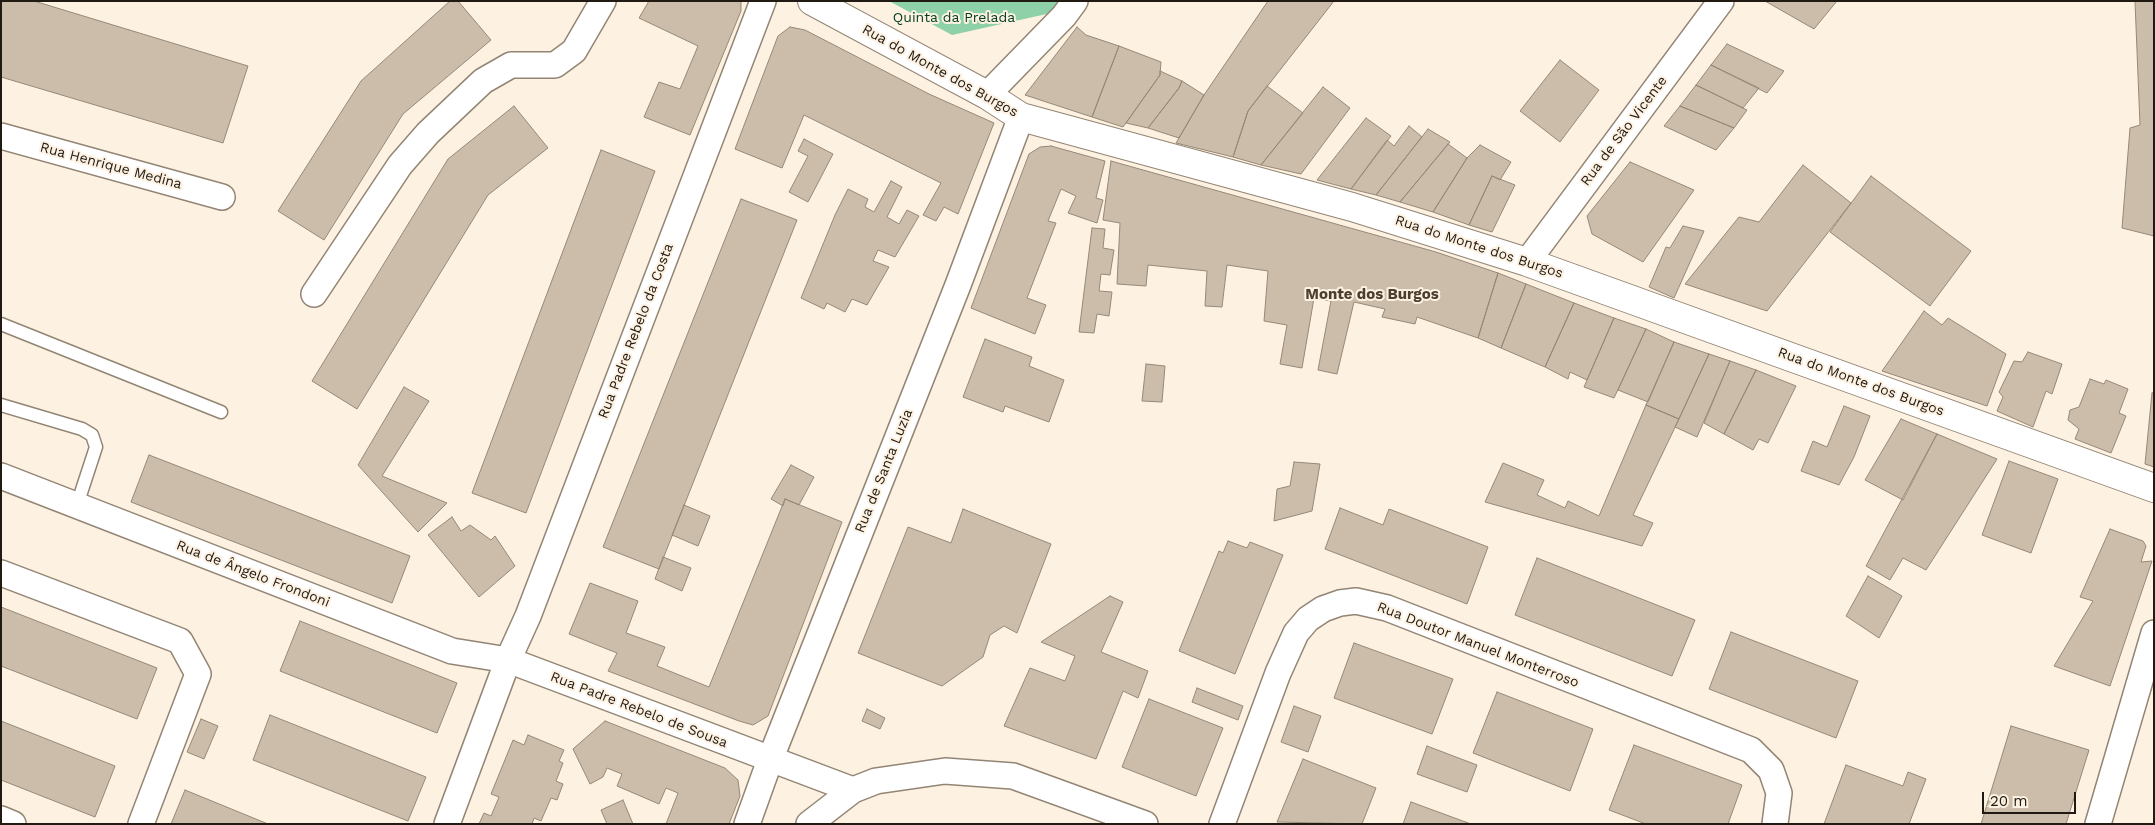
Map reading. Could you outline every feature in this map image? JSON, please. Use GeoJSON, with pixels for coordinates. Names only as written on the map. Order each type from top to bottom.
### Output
{"type":"FeatureCollection","features":[{"type":"Feature","properties":{"kind":"main road","name":"Rua do Monte dos Burgos"},"geometry":{"type":"LineString","coordinates":[[812,1],[986,95],[1021,117],[1352,206],[1528,262],[2154,488]]}},
{"type":"Feature","properties":{"kind":"street"},"geometry":{"type":"LineString","coordinates":[[314,294],[400,165],[428,133],[483,81],[511,65],[555,65],[574,52],[604,1]]}},
{"type":"Feature","properties":{"kind":"street","name":"Rua Padre Rebelo da Costa"},"geometry":{"type":"LineString","coordinates":[[447,824],[508,660],[528,616],[762,1]]}},
{"type":"Feature","properties":{"kind":"street"},"geometry":{"type":"LineString","coordinates":[[986,95],[1058,22],[1075,1]]}},
{"type":"Feature","properties":{"kind":"street","name":"Rua de São Vicente"},"geometry":{"type":"LineString","coordinates":[[1528,262],[1721,1]]}},
{"type":"Feature","properties":{"kind":"street","name":"Rua de Santa Luzia"},"geometry":{"type":"LineString","coordinates":[[747,824],[770,760],[954,294],[1021,117]]}},
{"type":"Feature","properties":{"kind":"street","name":"Rua Henrique Medina"},"geometry":{"type":"LineString","coordinates":[[1,136],[222,197]]}},
{"type":"Feature","properties":{"kind":"street","name":"Rua de Ângelo Frondoni"},"geometry":{"type":"LineString","coordinates":[[1,476],[452,651],[508,660]]}},
{"type":"Feature","properties":{"kind":"street"},"geometry":{"type":"LineString","coordinates":[[1,573],[180,641],[198,674],[141,824]]}},
{"type":"Feature","properties":{"kind":"street","name":"Rua Doutor Manuel Monterroso"},"geometry":{"type":"LineString","coordinates":[[1222,824],[1278,673],[1296,633],[1308,619],[1322,609],[1340,603],[1356,601],[1387,608],[1751,750],[1771,770],[1778,793],[1775,824]]}},
{"type":"Feature","properties":{"kind":"street"},"geometry":{"type":"LineString","coordinates":[[2098,824],[2154,633]]}},
{"type":"Feature","properties":{"kind":"street","name":"Rua Padre Rebelo de Sousa"},"geometry":{"type":"LineString","coordinates":[[508,660],[853,790]]}},
{"type":"Feature","properties":{"kind":"street"},"geometry":{"type":"LineString","coordinates":[[809,824],[853,790],[876,781],[945,771],[1013,776],[1145,824]]}},
{"type":"Feature","properties":{"kind":"street"},"geometry":{"type":"LineString","coordinates":[[1,819],[13,824]]}},
{"type":"Feature","properties":{"kind":"lane"},"geometry":{"type":"LineString","coordinates":[[1,324],[221,412]]}},
{"type":"Feature","properties":{"kind":"lane"},"geometry":{"type":"LineString","coordinates":[[1,405],[82,428],[92,435],[96,447],[76,505]]}},
{"type":"Feature","properties":{"kind":"green space","name":"Quinta da Prelada"},"geometry":{"type":"Polygon","coordinates":[[[889,1],[1067,1],[1060,11],[952,35],[889,1]]]}},
{"type":"Feature","properties":{"kind":"building"},"geometry":{"type":"Polygon","coordinates":[[[1,1],[34,1],[248,66],[223,143],[1,77],[1,1]]]}},
{"type":"Feature","properties":{"kind":"building"},"geometry":{"type":"Polygon","coordinates":[[[450,1],[458,1],[491,40],[403,114],[324,240],[278,211],[361,81],[450,1]]]}},
{"type":"Feature","properties":{"kind":"building"},"geometry":{"type":"Polygon","coordinates":[[[649,1],[741,1],[741,11],[690,135],[644,117],[659,82],[680,89],[698,46],[639,18],[649,1]]]}},
{"type":"Feature","properties":{"kind":"building"},"geometry":{"type":"Polygon","coordinates":[[[1268,1],[1334,1],[1248,111],[1233,157],[1176,143],[1204,95],[1268,1]]]}},
{"type":"Feature","properties":{"kind":"building"},"geometry":{"type":"Polygon","coordinates":[[[1765,1],[1837,1],[1814,29],[1765,1]]]}},
{"type":"Feature","properties":{"kind":"building"},"geometry":{"type":"Polygon","coordinates":[[[2135,1],[2154,1],[2154,236],[2122,228],[2130,128],[2140,125],[2135,1]]]}},
{"type":"Feature","properties":{"kind":"building"},"geometry":{"type":"Polygon","coordinates":[[[790,27],[805,30],[929,94],[994,123],[958,214],[944,207],[936,221],[923,215],[941,183],[804,115],[782,168],[735,149],[778,36],[790,27]]]}},
{"type":"Feature","properties":{"kind":"building"},"geometry":{"type":"Polygon","coordinates":[[[1077,27],[1086,35],[1119,46],[1092,117],[1025,95],[1077,27]]]}},
{"type":"Feature","properties":{"kind":"building"},"geometry":{"type":"Polygon","coordinates":[[[1727,44],[1784,71],[1767,93],[1711,65],[1727,44]]]}},
{"type":"Feature","properties":{"kind":"building"},"geometry":{"type":"Polygon","coordinates":[[[1119,46],[1161,62],[1160,75],[1123,127],[1092,117],[1119,46]]]}},
{"type":"Feature","properties":{"kind":"building"},"geometry":{"type":"Polygon","coordinates":[[[1560,60],[1599,90],[1560,142],[1520,111],[1560,60]]]}},
{"type":"Feature","properties":{"kind":"building"},"geometry":{"type":"Polygon","coordinates":[[[1711,65],[1759,88],[1743,108],[1696,85],[1711,65]]]}},
{"type":"Feature","properties":{"kind":"building"},"geometry":{"type":"Polygon","coordinates":[[[1160,71],[1182,81],[1179,88],[1148,128],[1126,123],[1160,75],[1160,71]]]}},
{"type":"Feature","properties":{"kind":"building"},"geometry":{"type":"Polygon","coordinates":[[[1182,81],[1204,95],[1179,138],[1148,128],[1179,88],[1182,81]]]}},
{"type":"Feature","properties":{"kind":"building"},"geometry":{"type":"Polygon","coordinates":[[[1696,85],[1747,110],[1734,128],[1680,106],[1696,85]]]}},
{"type":"Feature","properties":{"kind":"building"},"geometry":{"type":"Polygon","coordinates":[[[1267,86],[1303,113],[1261,165],[1233,157],[1248,111],[1267,86]]]}},
{"type":"Feature","properties":{"kind":"building"},"geometry":{"type":"Polygon","coordinates":[[[1323,87],[1350,108],[1301,174],[1261,165],[1323,87]]]}},
{"type":"Feature","properties":{"kind":"building"},"geometry":{"type":"Polygon","coordinates":[[[514,106],[548,148],[488,195],[357,409],[312,381],[448,159],[514,106]]]}},
{"type":"Feature","properties":{"kind":"building"},"geometry":{"type":"Polygon","coordinates":[[[1680,106],[1734,128],[1716,150],[1664,126],[1680,106]]]}},
{"type":"Feature","properties":{"kind":"building"},"geometry":{"type":"Polygon","coordinates":[[[1366,118],[1391,136],[1351,189],[1317,180],[1366,118]]]}},
{"type":"Feature","properties":{"kind":"building"},"geometry":{"type":"Polygon","coordinates":[[[1409,126],[1422,137],[1376,195],[1351,189],[1387,140],[1394,146],[1409,126]]]}},
{"type":"Feature","properties":{"kind":"building"},"geometry":{"type":"Polygon","coordinates":[[[1428,129],[1450,142],[1400,202],[1376,195],[1428,129]]]}},
{"type":"Feature","properties":{"kind":"building"},"geometry":{"type":"Polygon","coordinates":[[[804,139],[833,154],[808,202],[789,192],[808,156],[798,151],[804,139]]]}},
{"type":"Feature","properties":{"kind":"building"},"geometry":{"type":"Polygon","coordinates":[[[1448,144],[1467,158],[1433,212],[1400,202],[1448,144]]]}},
{"type":"Feature","properties":{"kind":"building"},"geometry":{"type":"Polygon","coordinates":[[[1480,145],[1511,162],[1500,180],[1492,176],[1469,225],[1433,212],[1467,158],[1480,145]]]}},
{"type":"Feature","properties":{"kind":"building"},"geometry":{"type":"Polygon","coordinates":[[[1051,146],[1105,161],[1096,198],[1103,200],[1097,223],[1068,213],[1076,196],[1061,189],[1048,221],[1056,223],[1027,298],[1046,305],[1035,334],[971,308],[1029,154],[1040,147],[1051,146]]]}},
{"type":"Feature","properties":{"kind":"building"},"geometry":{"type":"Polygon","coordinates":[[[601,150],[655,171],[526,513],[472,493],[601,150]]]}},
{"type":"Feature","properties":{"kind":"building"},"geometry":{"type":"Polygon","coordinates":[[[1111,161],[1436,252],[1498,273],[1478,338],[1417,317],[1415,324],[1382,317],[1385,309],[1354,302],[1337,374],[1318,370],[1331,301],[1314,298],[1302,368],[1280,364],[1287,325],[1264,321],[1268,271],[1227,265],[1222,307],[1205,306],[1207,271],[1148,265],[1146,286],[1117,284],[1120,223],[1103,220],[1111,161]]]}},
{"type":"Feature","properties":{"kind":"building"},"geometry":{"type":"Polygon","coordinates":[[[1630,162],[1694,190],[1643,262],[1592,234],[1587,216],[1630,162]]]}},
{"type":"Feature","properties":{"kind":"building"},"geometry":{"type":"Polygon","coordinates":[[[1803,165],[1851,203],[1767,311],[1685,284],[1739,217],[1759,222],[1803,165]]]}},
{"type":"Feature","properties":{"kind":"building"},"geometry":{"type":"Polygon","coordinates":[[[1492,176],[1515,185],[1492,232],[1469,225],[1492,176]]]}},
{"type":"Feature","properties":{"kind":"building"},"geometry":{"type":"Polygon","coordinates":[[[1871,176],[1971,251],[1930,306],[1830,232],[1871,176]]]}},
{"type":"Feature","properties":{"kind":"building"},"geometry":{"type":"Polygon","coordinates":[[[891,181],[902,187],[887,217],[899,224],[907,210],[919,216],[895,257],[878,250],[873,261],[889,267],[867,305],[852,299],[845,312],[827,303],[824,309],[801,298],[835,215],[848,189],[868,199],[865,207],[874,212],[891,181]]]}},
{"type":"Feature","properties":{"kind":"building"},"geometry":{"type":"Polygon","coordinates":[[[741,199],[797,220],[659,569],[603,547],[741,199]]]}},
{"type":"Feature","properties":{"kind":"building"},"geometry":{"type":"Polygon","coordinates":[[[1683,226],[1704,231],[1674,298],[1649,287],[1666,247],[1670,248],[1683,226]]]}},
{"type":"Feature","properties":{"kind":"building"},"geometry":{"type":"Polygon","coordinates":[[[1092,228],[1105,229],[1103,248],[1114,250],[1110,275],[1101,274],[1099,291],[1112,292],[1109,316],[1097,314],[1094,333],[1079,332],[1092,228]]]}},
{"type":"Feature","properties":{"kind":"building"},"geometry":{"type":"Polygon","coordinates":[[[1498,273],[1526,284],[1501,348],[1478,338],[1498,273]]]}},
{"type":"Feature","properties":{"kind":"building"},"geometry":{"type":"Polygon","coordinates":[[[1526,284],[1574,303],[1545,367],[1501,348],[1526,284]]]}},
{"type":"Feature","properties":{"kind":"building"},"geometry":{"type":"Polygon","coordinates":[[[1574,303],[1614,318],[1587,380],[1570,372],[1568,379],[1545,367],[1574,303]]]}},
{"type":"Feature","properties":{"kind":"building"},"geometry":{"type":"Polygon","coordinates":[[[1924,311],[1942,325],[1948,318],[2006,354],[1987,406],[1882,371],[1924,311]]]}},
{"type":"Feature","properties":{"kind":"building"},"geometry":{"type":"Polygon","coordinates":[[[1614,318],[1646,329],[1614,398],[1584,387],[1614,318]]]}},
{"type":"Feature","properties":{"kind":"building"},"geometry":{"type":"Polygon","coordinates":[[[1646,329],[1674,342],[1648,402],[1618,390],[1646,329]]]}},
{"type":"Feature","properties":{"kind":"building"},"geometry":{"type":"Polygon","coordinates":[[[985,339],[1032,357],[1029,366],[1064,380],[1049,422],[1005,406],[1003,412],[963,397],[985,339]]]}},
{"type":"Feature","properties":{"kind":"building"},"geometry":{"type":"Polygon","coordinates":[[[1674,342],[1709,354],[1679,419],[1646,405],[1674,342]]]}},
{"type":"Feature","properties":{"kind":"building"},"geometry":{"type":"Polygon","coordinates":[[[2028,352],[2062,364],[2052,394],[2046,391],[2033,427],[1997,411],[2003,397],[1999,392],[2014,361],[2022,362],[2028,352]]]}},
{"type":"Feature","properties":{"kind":"building"},"geometry":{"type":"Polygon","coordinates":[[[1709,354],[1730,361],[1697,437],[1675,427],[1709,354]]]}},
{"type":"Feature","properties":{"kind":"building"},"geometry":{"type":"Polygon","coordinates":[[[1730,361],[1756,370],[1724,434],[1704,423],[1730,361]]]}},
{"type":"Feature","properties":{"kind":"building"},"geometry":{"type":"Polygon","coordinates":[[[1146,364],[1165,366],[1162,402],[1142,401],[1146,364]]]}},
{"type":"Feature","properties":{"kind":"building"},"geometry":{"type":"Polygon","coordinates":[[[1756,370],[1796,386],[1768,443],[1759,439],[1753,450],[1724,434],[1756,370]]]}},
{"type":"Feature","properties":{"kind":"building"},"geometry":{"type":"Polygon","coordinates":[[[2090,379],[2104,384],[2106,380],[2128,389],[2119,413],[2126,416],[2111,453],[2075,439],[2079,429],[2068,420],[2070,410],[2079,407],[2090,379]]]}},
{"type":"Feature","properties":{"kind":"building"},"geometry":{"type":"Polygon","coordinates":[[[404,387],[429,401],[382,476],[447,503],[418,532],[358,465],[404,387]]]}},
{"type":"Feature","properties":{"kind":"building"},"geometry":{"type":"Polygon","coordinates":[[[2152,393],[2154,393],[2154,467],[2145,464],[2152,393]]]}},
{"type":"Feature","properties":{"kind":"building"},"geometry":{"type":"Polygon","coordinates":[[[1646,405],[1679,419],[1633,515],[1653,523],[1642,546],[1485,502],[1503,463],[1544,480],[1537,495],[1565,508],[1568,501],[1599,516],[1646,405]]]}},
{"type":"Feature","properties":{"kind":"building"},"geometry":{"type":"Polygon","coordinates":[[[1844,406],[1870,416],[1854,457],[1839,485],[1801,471],[1813,441],[1827,447],[1844,406]]]}},
{"type":"Feature","properties":{"kind":"building"},"geometry":{"type":"Polygon","coordinates":[[[1901,419],[1937,434],[1903,500],[1865,480],[1901,419]]]}},
{"type":"Feature","properties":{"kind":"building"},"geometry":{"type":"Polygon","coordinates":[[[1937,434],[1997,459],[1926,570],[1903,558],[1890,580],[1866,566],[1937,434]]]}},
{"type":"Feature","properties":{"kind":"building"},"geometry":{"type":"Polygon","coordinates":[[[149,455],[410,556],[392,603],[131,502],[149,455]]]}},
{"type":"Feature","properties":{"kind":"building"},"geometry":{"type":"Polygon","coordinates":[[[2009,461],[2058,479],[2031,553],[1982,535],[2009,461]]]}},
{"type":"Feature","properties":{"kind":"building"},"geometry":{"type":"Polygon","coordinates":[[[1294,462],[1320,464],[1312,511],[1274,521],[1277,489],[1290,486],[1294,462]]]}},
{"type":"Feature","properties":{"kind":"building"},"geometry":{"type":"Polygon","coordinates":[[[791,465],[814,477],[799,505],[785,499],[783,506],[771,499],[791,465]]]}},
{"type":"Feature","properties":{"kind":"building"},"geometry":{"type":"Polygon","coordinates":[[[785,499],[842,522],[768,716],[753,725],[608,671],[617,653],[569,634],[590,583],[638,601],[626,633],[665,647],[657,666],[709,687],[785,499]]]}},
{"type":"Feature","properties":{"kind":"building"},"geometry":{"type":"Polygon","coordinates":[[[684,505],[710,516],[698,546],[672,535],[684,505]]]}},
{"type":"Feature","properties":{"kind":"building"},"geometry":{"type":"Polygon","coordinates":[[[1340,508],[1383,525],[1389,509],[1488,547],[1467,604],[1325,549],[1340,508]]]}},
{"type":"Feature","properties":{"kind":"building"},"geometry":{"type":"Polygon","coordinates":[[[963,509],[1051,544],[1017,633],[1004,626],[990,635],[983,657],[942,686],[858,653],[908,527],[951,543],[963,509]]]}},
{"type":"Feature","properties":{"kind":"building"},"geometry":{"type":"Polygon","coordinates":[[[452,517],[461,531],[470,525],[491,540],[495,536],[515,566],[479,597],[428,535],[452,517]]]}},
{"type":"Feature","properties":{"kind":"building"},"geometry":{"type":"Polygon","coordinates":[[[2110,529],[2143,541],[2146,546],[2141,562],[2152,561],[2110,686],[2054,666],[2093,601],[2080,597],[2110,529]]]}},
{"type":"Feature","properties":{"kind":"building"},"geometry":{"type":"Polygon","coordinates":[[[1228,541],[1247,548],[1250,542],[1283,555],[1235,674],[1179,651],[1219,551],[1223,553],[1228,541]]]}},
{"type":"Feature","properties":{"kind":"building"},"geometry":{"type":"Polygon","coordinates":[[[663,557],[691,568],[682,591],[655,579],[663,557]]]}},
{"type":"Feature","properties":{"kind":"building"},"geometry":{"type":"Polygon","coordinates":[[[1537,558],[1695,620],[1672,676],[1515,615],[1537,558]]]}},
{"type":"Feature","properties":{"kind":"building"},"geometry":{"type":"Polygon","coordinates":[[[1868,576],[1902,596],[1879,638],[1846,616],[1868,576]]]}},
{"type":"Feature","properties":{"kind":"building"},"geometry":{"type":"Polygon","coordinates":[[[1110,596],[1123,602],[1101,652],[1148,671],[1138,698],[1123,691],[1096,759],[1004,726],[1030,668],[1065,681],[1075,656],[1041,642],[1110,596]]]}},
{"type":"Feature","properties":{"kind":"building"},"geometry":{"type":"Polygon","coordinates":[[[1,607],[157,668],[137,719],[1,666],[1,607]]]}},
{"type":"Feature","properties":{"kind":"building"},"geometry":{"type":"Polygon","coordinates":[[[300,621],[457,683],[437,733],[280,671],[300,621]]]}},
{"type":"Feature","properties":{"kind":"building"},"geometry":{"type":"Polygon","coordinates":[[[1731,632],[1858,681],[1836,738],[1709,689],[1731,632]]]}},
{"type":"Feature","properties":{"kind":"building"},"geometry":{"type":"Polygon","coordinates":[[[1354,643],[1453,679],[1432,734],[1334,698],[1354,643]]]}},
{"type":"Feature","properties":{"kind":"building"},"geometry":{"type":"Polygon","coordinates":[[[1197,688],[1243,706],[1238,720],[1192,702],[1197,688]]]}},
{"type":"Feature","properties":{"kind":"building"},"geometry":{"type":"Polygon","coordinates":[[[1497,692],[1593,729],[1570,791],[1473,753],[1497,692]]]}},
{"type":"Feature","properties":{"kind":"building"},"geometry":{"type":"Polygon","coordinates":[[[1149,699],[1223,728],[1196,796],[1122,767],[1149,699]]]}},
{"type":"Feature","properties":{"kind":"building"},"geometry":{"type":"Polygon","coordinates":[[[1294,706],[1321,716],[1308,752],[1281,742],[1294,706]]]}},
{"type":"Feature","properties":{"kind":"building"},"geometry":{"type":"Polygon","coordinates":[[[867,709],[885,718],[880,729],[862,721],[867,709]]]}},
{"type":"Feature","properties":{"kind":"building"},"geometry":{"type":"Polygon","coordinates":[[[270,715],[426,777],[408,821],[253,760],[270,715]]]}},
{"type":"Feature","properties":{"kind":"building"},"geometry":{"type":"Polygon","coordinates":[[[201,719],[218,726],[204,759],[187,752],[201,719]]]}},
{"type":"Feature","properties":{"kind":"building"},"geometry":{"type":"Polygon","coordinates":[[[1,721],[115,766],[95,817],[1,780],[1,721]]]}},
{"type":"Feature","properties":{"kind":"building"},"geometry":{"type":"Polygon","coordinates":[[[605,721],[725,768],[738,780],[740,796],[729,824],[666,824],[678,793],[666,788],[659,804],[617,786],[622,774],[607,768],[603,777],[590,784],[573,749],[605,721]]]}},
{"type":"Feature","properties":{"kind":"building"},"geometry":{"type":"Polygon","coordinates":[[[2011,726],[2089,750],[2066,824],[1981,824],[2011,726]]]}},
{"type":"Feature","properties":{"kind":"building"},"geometry":{"type":"Polygon","coordinates":[[[528,735],[564,750],[559,761],[563,763],[556,781],[563,784],[557,800],[551,798],[541,821],[534,818],[532,824],[479,824],[484,813],[491,816],[499,797],[491,794],[513,740],[524,745],[528,735]]]}},
{"type":"Feature","properties":{"kind":"building"},"geometry":{"type":"Polygon","coordinates":[[[1634,745],[1742,785],[1728,824],[1646,824],[1609,810],[1634,745]]]}},
{"type":"Feature","properties":{"kind":"building"},"geometry":{"type":"Polygon","coordinates":[[[1427,746],[1477,765],[1467,792],[1417,774],[1427,746]]]}},
{"type":"Feature","properties":{"kind":"building"},"geometry":{"type":"Polygon","coordinates":[[[1303,759],[1376,788],[1362,824],[1277,822],[1303,759]]]}},
{"type":"Feature","properties":{"kind":"building"},"geometry":{"type":"Polygon","coordinates":[[[1846,765],[1903,786],[1908,772],[1926,779],[1909,824],[1824,824],[1846,765]]]}},
{"type":"Feature","properties":{"kind":"building"},"geometry":{"type":"Polygon","coordinates":[[[185,790],[268,824],[171,824],[185,790]]]}},
{"type":"Feature","properties":{"kind":"building"},"geometry":{"type":"Polygon","coordinates":[[[623,800],[633,824],[607,824],[601,810],[623,800]]]}},
{"type":"Feature","properties":{"kind":"building"},"geometry":{"type":"Polygon","coordinates":[[[1411,802],[1471,824],[1403,824],[1411,802]]]}},
{"type":"Feature","properties":{"kind":"district","name":"Monte dos Burgos"},"geometry":{"type":"Point","coordinates":[1372,295]}}]}
